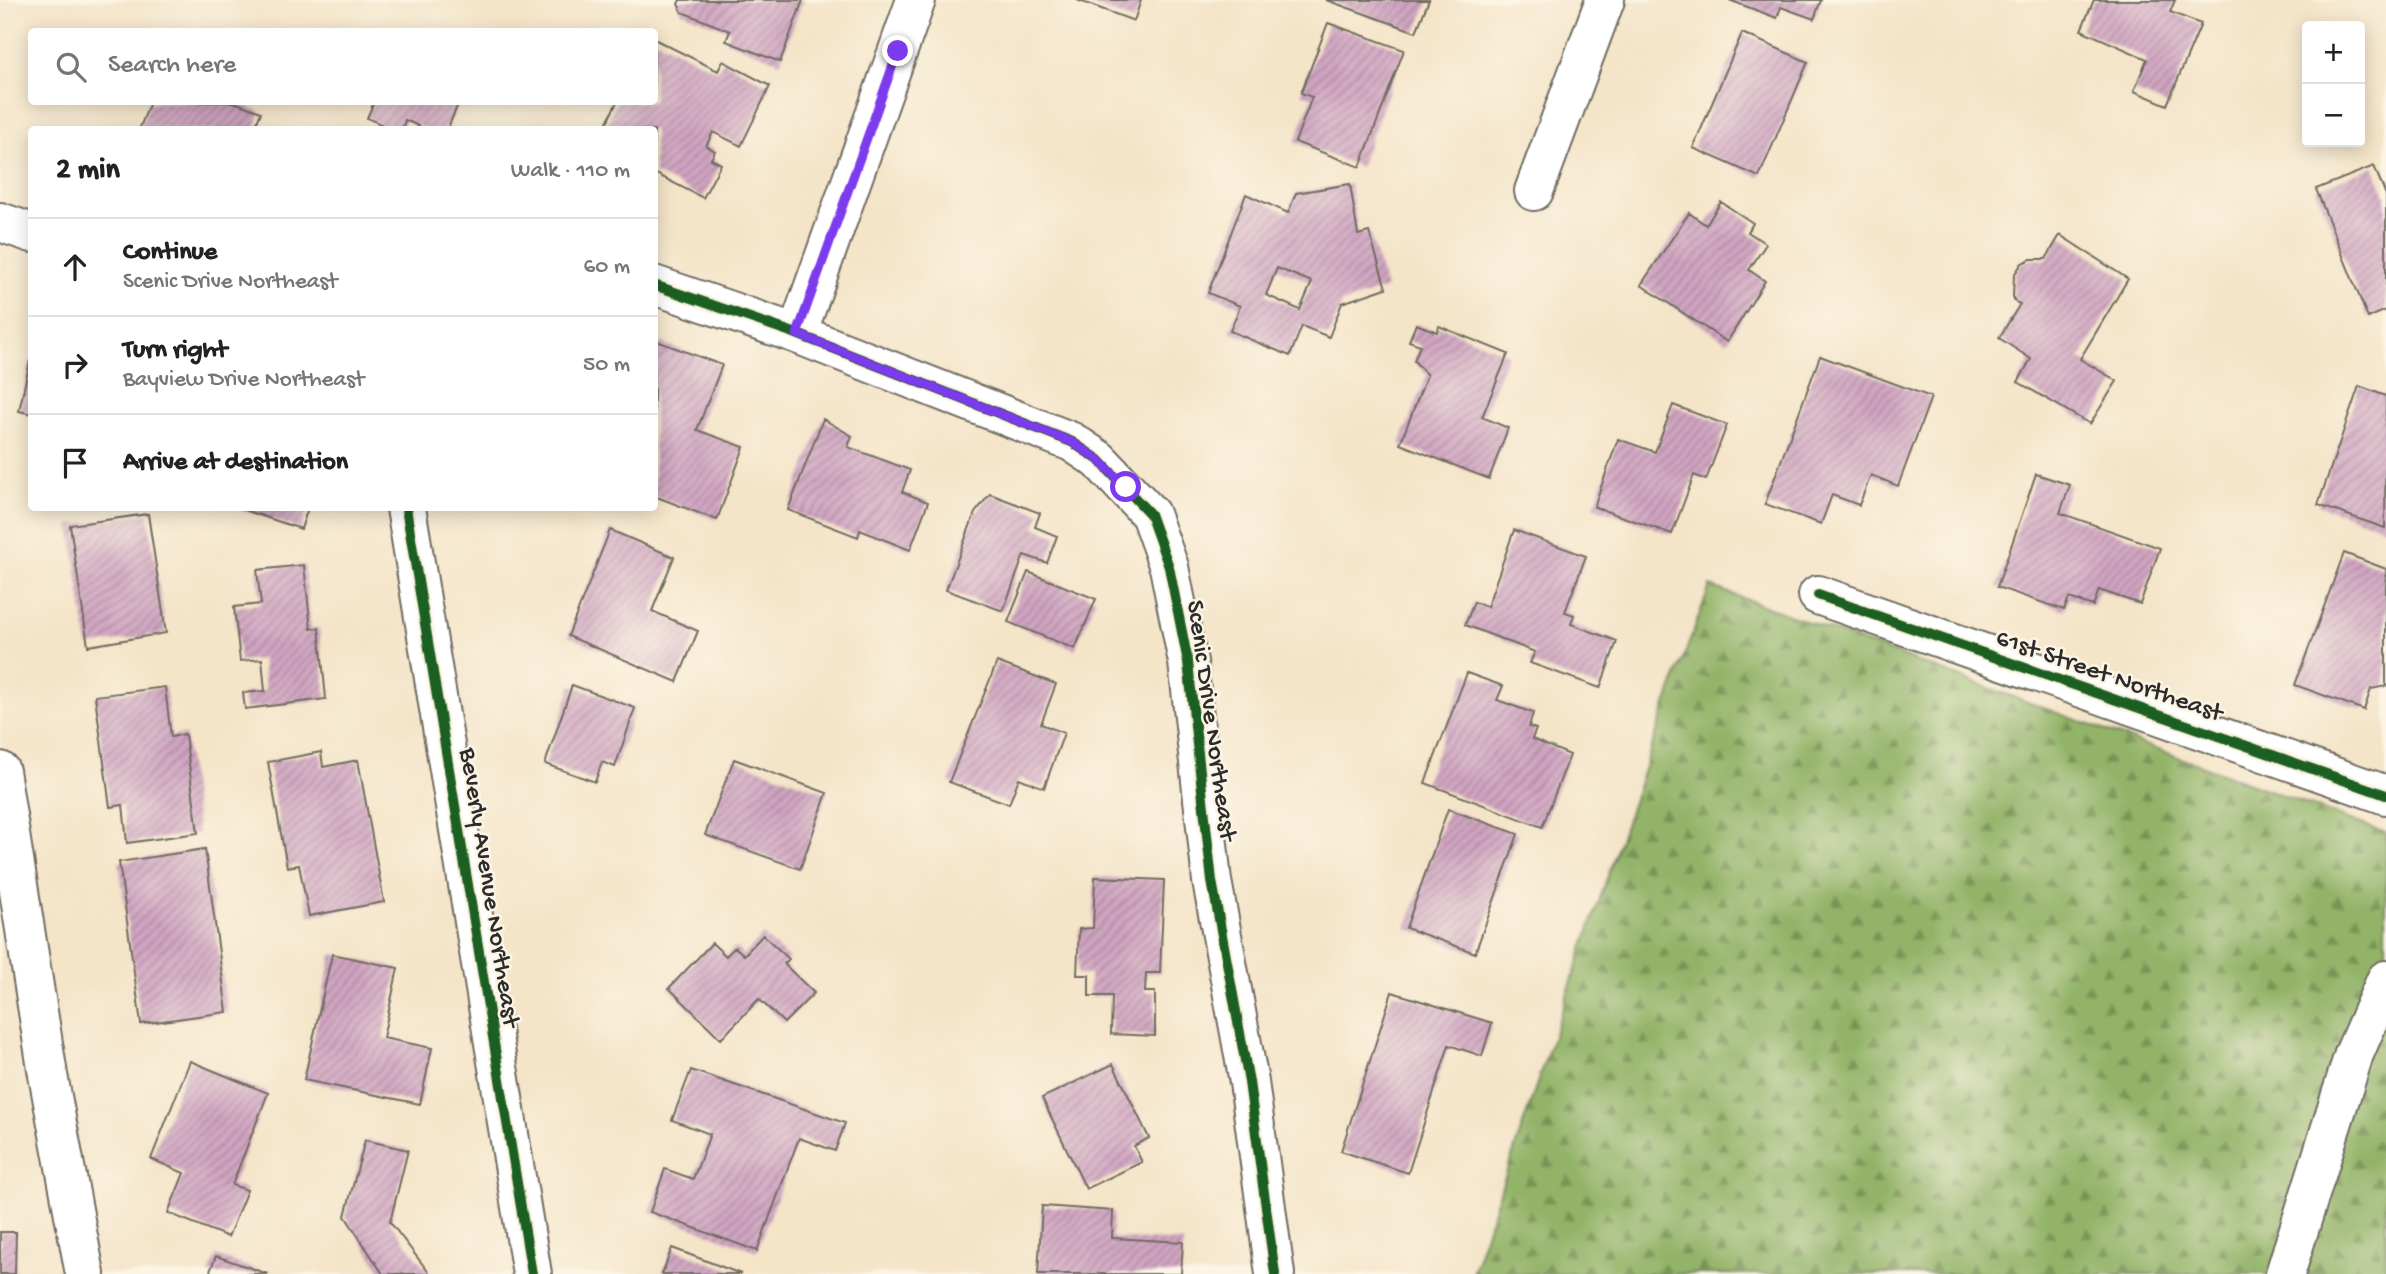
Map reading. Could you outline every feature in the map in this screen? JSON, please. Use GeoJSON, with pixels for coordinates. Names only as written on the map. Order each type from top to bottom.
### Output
{"type":"FeatureCollection","features":[{"type":"Feature","properties":{"kind":"street"},"geometry":{"type":"LineString","coordinates":[[797,334],[916,0]]}},
{"type":"Feature","properties":{"kind":"street"},"geometry":{"type":"LineString","coordinates":[[1534,191],[1605,0]]}},
{"type":"Feature","properties":{"kind":"street"},"geometry":{"type":"LineString","coordinates":[[0,222],[28,232]]}},
{"type":"Feature","properties":{"kind":"street","name":"Scenic Drive Northeast"},"geometry":{"type":"LineString","coordinates":[[658,286],[797,334],[1072,442],[1099,460],[1150,514],[1169,567],[1188,662],[1212,881],[1249,1082],[1275,1274]]}},
{"type":"Feature","properties":{"kind":"street","name":"Beverly Avenue Northeast"},"geometry":{"type":"LineString","coordinates":[[406,511],[532,1274]]}},
{"type":"Feature","properties":{"kind":"street","name":"61st Street Northeast"},"geometry":{"type":"LineString","coordinates":[[1818,595],[2386,795]]}},
{"type":"Feature","properties":{"kind":"street"},"geometry":{"type":"LineString","coordinates":[[0,771],[48,1075],[85,1274]]}},
{"type":"Feature","properties":{"kind":"street"},"geometry":{"type":"LineString","coordinates":[[2285,1274],[2354,1054],[2386,980]]}},
{"type":"Feature","properties":{"kind":"green space"},"geometry":{"type":"Polygon","coordinates":[[[1710,586],[2386,833],[2386,1274],[1472,1274],[1666,705],[1710,586]]]}},
{"type":"Feature","properties":{"kind":"building"},"geometry":{"type":"Polygon","coordinates":[[[680,0],[803,0],[780,62],[726,41],[730,31],[682,12],[678,4],[680,0]]]}},
{"type":"Feature","properties":{"kind":"building"},"geometry":{"type":"Polygon","coordinates":[[[1077,0],[1141,0],[1134,21],[1077,0]]]}},
{"type":"Feature","properties":{"kind":"building"},"geometry":{"type":"Polygon","coordinates":[[[1326,0],[1429,0],[1416,32],[1326,0]]]}},
{"type":"Feature","properties":{"kind":"building"},"geometry":{"type":"Polygon","coordinates":[[[1729,0],[1821,0],[1814,19],[1781,7],[1777,18],[1729,0]]]}},
{"type":"Feature","properties":{"kind":"building"},"geometry":{"type":"Polygon","coordinates":[[[2094,0],[2175,0],[2170,12],[2201,24],[2167,105],[2134,91],[2147,59],[2081,30],[2094,0]]]}},
{"type":"Feature","properties":{"kind":"building"},"geometry":{"type":"Polygon","coordinates":[[[1328,23],[1404,50],[1360,167],[1295,142],[1312,97],[1301,93],[1328,23]]]}},
{"type":"Feature","properties":{"kind":"building"},"geometry":{"type":"Polygon","coordinates":[[[1742,33],[1808,62],[1759,177],[1693,148],[1742,33]]]}},
{"type":"Feature","properties":{"kind":"building"},"geometry":{"type":"Polygon","coordinates":[[[658,41],[718,71],[723,61],[770,86],[741,146],[713,132],[706,146],[715,151],[711,159],[721,164],[703,198],[658,175],[658,126],[605,126],[616,105],[658,105],[658,41]]]}},
{"type":"Feature","properties":{"kind":"building"},"geometry":{"type":"Polygon","coordinates":[[[149,105],[242,105],[261,112],[256,126],[141,126],[149,105]]]}},
{"type":"Feature","properties":{"kind":"building"},"geometry":{"type":"Polygon","coordinates":[[[373,105],[458,105],[449,126],[418,126],[405,120],[403,126],[385,126],[367,118],[373,105]]]}},
{"type":"Feature","properties":{"kind":"building"},"geometry":{"type":"Polygon","coordinates":[[[2374,166],[2386,195],[2386,310],[2368,318],[2316,189],[2374,166]]]}},
{"type":"Feature","properties":{"kind":"building"},"geometry":{"type":"Polygon","coordinates":[[[1350,184],[1358,235],[1369,232],[1386,288],[1342,303],[1329,337],[1302,326],[1290,356],[1230,331],[1240,306],[1208,293],[1246,194],[1288,213],[1296,193],[1350,184]],[[1277,268],[1266,295],[1300,310],[1312,282],[1277,268]]]}},
{"type":"Feature","properties":{"kind":"building"},"geometry":{"type":"Polygon","coordinates":[[[1721,202],[1753,223],[1748,232],[1766,244],[1749,270],[1765,281],[1727,342],[1641,285],[1689,213],[1706,225],[1721,202]]]}},
{"type":"Feature","properties":{"kind":"building"},"geometry":{"type":"Polygon","coordinates":[[[2060,235],[2128,279],[2080,359],[2117,381],[2090,424],[2018,382],[2031,359],[1999,338],[2020,304],[2015,302],[2013,297],[2014,275],[2022,263],[2031,259],[2046,259],[2060,235]]]}},
{"type":"Feature","properties":{"kind":"building"},"geometry":{"type":"Polygon","coordinates":[[[1416,324],[1437,332],[1439,326],[1508,354],[1482,417],[1508,428],[1489,479],[1400,444],[1427,375],[1414,361],[1420,345],[1409,341],[1416,324]]]}},
{"type":"Feature","properties":{"kind":"building"},"geometry":{"type":"Polygon","coordinates":[[[658,341],[722,365],[697,430],[744,447],[717,520],[658,498],[658,341]]]}},
{"type":"Feature","properties":{"kind":"building"},"geometry":{"type":"Polygon","coordinates":[[[1820,356],[1931,397],[1898,486],[1871,475],[1859,505],[1832,495],[1821,524],[1765,504],[1820,356]]]}},
{"type":"Feature","properties":{"kind":"building"},"geometry":{"type":"Polygon","coordinates":[[[28,370],[28,413],[19,411],[28,370]]]}},
{"type":"Feature","properties":{"kind":"building"},"geometry":{"type":"Polygon","coordinates":[[[2359,386],[2386,396],[2385,528],[2318,505],[2359,386]]]}},
{"type":"Feature","properties":{"kind":"building"},"geometry":{"type":"Polygon","coordinates":[[[1673,405],[1727,425],[1706,480],[1694,475],[1672,534],[1594,507],[1618,439],[1655,452],[1673,405]]]}},
{"type":"Feature","properties":{"kind":"building"},"geometry":{"type":"Polygon","coordinates":[[[823,419],[852,436],[848,447],[910,470],[902,492],[928,502],[910,550],[860,530],[858,537],[788,510],[823,419]]]}},
{"type":"Feature","properties":{"kind":"building"},"geometry":{"type":"Polygon","coordinates":[[[2036,474],[2070,485],[2060,513],[2160,548],[2140,604],[2099,590],[2093,606],[2069,598],[2064,610],[1997,587],[2036,474]]]}},
{"type":"Feature","properties":{"kind":"building"},"geometry":{"type":"Polygon","coordinates":[[[990,494],[1040,513],[1035,527],[1057,536],[1047,563],[1024,555],[1003,611],[946,590],[975,513],[990,494]]]}},
{"type":"Feature","properties":{"kind":"building"},"geometry":{"type":"Polygon","coordinates":[[[247,511],[307,511],[301,529],[247,511]]]}},
{"type":"Feature","properties":{"kind":"building"},"geometry":{"type":"Polygon","coordinates":[[[148,514],[166,633],[88,646],[70,525],[148,514]]]}},
{"type":"Feature","properties":{"kind":"building"},"geometry":{"type":"Polygon","coordinates":[[[610,530],[674,557],[652,611],[698,631],[677,682],[568,636],[610,530]]]}},
{"type":"Feature","properties":{"kind":"building"},"geometry":{"type":"Polygon","coordinates":[[[1514,530],[1586,556],[1565,612],[1574,615],[1571,624],[1617,641],[1600,688],[1530,663],[1535,652],[1465,625],[1474,602],[1487,607],[1514,530]]]}},
{"type":"Feature","properties":{"kind":"building"},"geometry":{"type":"Polygon","coordinates":[[[2344,553],[2386,569],[2386,686],[2371,689],[2364,710],[2295,685],[2344,553]]]}},
{"type":"Feature","properties":{"kind":"building"},"geometry":{"type":"Polygon","coordinates":[[[304,565],[311,629],[319,628],[326,699],[245,709],[243,693],[265,691],[262,659],[240,661],[234,607],[261,604],[257,570],[304,565]]]}},
{"type":"Feature","properties":{"kind":"building"},"geometry":{"type":"Polygon","coordinates":[[[1028,572],[1096,599],[1075,649],[1008,622],[1028,572]]]}},
{"type":"Feature","properties":{"kind":"building"},"geometry":{"type":"Polygon","coordinates":[[[997,662],[1056,684],[1041,724],[1064,733],[1044,788],[1019,778],[1009,804],[949,782],[997,662]]]}},
{"type":"Feature","properties":{"kind":"building"},"geometry":{"type":"Polygon","coordinates":[[[1467,673],[1503,686],[1497,700],[1533,713],[1529,727],[1536,729],[1532,739],[1570,755],[1542,827],[1425,783],[1467,673]]]}},
{"type":"Feature","properties":{"kind":"building"},"geometry":{"type":"Polygon","coordinates":[[[572,685],[635,708],[615,767],[602,762],[595,782],[545,764],[572,685]]]}},
{"type":"Feature","properties":{"kind":"building"},"geometry":{"type":"Polygon","coordinates":[[[165,687],[171,737],[185,734],[198,833],[127,843],[123,805],[110,807],[95,696],[165,687]]]}},
{"type":"Feature","properties":{"kind":"building"},"geometry":{"type":"Polygon","coordinates":[[[321,752],[323,767],[358,760],[384,902],[309,916],[299,865],[287,867],[268,762],[321,752]]]}},
{"type":"Feature","properties":{"kind":"building"},"geometry":{"type":"Polygon","coordinates":[[[734,759],[827,793],[800,869],[705,835],[734,759]]]}},
{"type":"Feature","properties":{"kind":"building"},"geometry":{"type":"Polygon","coordinates":[[[1448,809],[1518,834],[1475,953],[1406,928],[1448,809]]]}},
{"type":"Feature","properties":{"kind":"building"},"geometry":{"type":"Polygon","coordinates":[[[205,849],[227,1012],[141,1024],[119,862],[205,849]]]}},
{"type":"Feature","properties":{"kind":"building"},"geometry":{"type":"Polygon","coordinates":[[[1095,877],[1164,880],[1160,973],[1146,973],[1145,992],[1155,992],[1155,1036],[1111,1034],[1112,996],[1089,996],[1089,975],[1077,975],[1079,929],[1093,928],[1095,877]]]}},
{"type":"Feature","properties":{"kind":"building"},"geometry":{"type":"Polygon","coordinates":[[[763,935],[789,959],[784,964],[814,993],[784,1023],[759,999],[721,1039],[669,988],[712,943],[726,956],[735,947],[744,955],[763,935]]]}},
{"type":"Feature","properties":{"kind":"building"},"geometry":{"type":"Polygon","coordinates":[[[332,954],[398,968],[383,1038],[432,1048],[420,1104],[304,1080],[332,954]]]}},
{"type":"Feature","properties":{"kind":"building"},"geometry":{"type":"Polygon","coordinates":[[[1392,992],[1492,1023],[1482,1056],[1449,1045],[1408,1173],[1341,1151],[1392,992]]]}},
{"type":"Feature","properties":{"kind":"building"},"geometry":{"type":"Polygon","coordinates":[[[190,1061],[268,1093],[232,1185],[247,1190],[228,1237],[168,1213],[184,1173],[151,1159],[190,1061]]]}},
{"type":"Feature","properties":{"kind":"building"},"geometry":{"type":"Polygon","coordinates":[[[1113,1064],[1149,1138],[1134,1146],[1142,1162],[1086,1189],[1042,1098],[1113,1064]]]}},
{"type":"Feature","properties":{"kind":"building"},"geometry":{"type":"Polygon","coordinates":[[[691,1070],[845,1123],[835,1151],[799,1138],[757,1251],[650,1212],[665,1169],[693,1179],[710,1134],[672,1120],[691,1070]]]}},
{"type":"Feature","properties":{"kind":"building"},"geometry":{"type":"Polygon","coordinates":[[[365,1140],[408,1150],[390,1222],[430,1274],[383,1274],[345,1216],[365,1140]]]}},
{"type":"Feature","properties":{"kind":"building"},"geometry":{"type":"Polygon","coordinates":[[[1042,1206],[1113,1211],[1112,1238],[1183,1242],[1181,1274],[1038,1274],[1042,1206]]]}},
{"type":"Feature","properties":{"kind":"building"},"geometry":{"type":"Polygon","coordinates":[[[0,1232],[16,1232],[15,1274],[0,1274],[0,1232]]]}},
{"type":"Feature","properties":{"kind":"building"},"geometry":{"type":"Polygon","coordinates":[[[672,1248],[741,1274],[662,1274],[672,1248]]]}},
{"type":"Feature","properties":{"kind":"building"},"geometry":{"type":"Polygon","coordinates":[[[216,1256],[268,1274],[209,1274],[216,1256]]]}},
{"type":"Feature","properties":{"kind":"cycle path"},"geometry":{"type":"LineString","coordinates":[[658,286],[797,334],[1072,442],[1099,460],[1150,514],[1169,567],[1188,662],[1212,881],[1249,1082],[1275,1274]]}},
{"type":"Feature","properties":{"kind":"cycle path"},"geometry":{"type":"LineString","coordinates":[[406,511],[532,1274]]}},
{"type":"Feature","properties":{"kind":"cycle path"},"geometry":{"type":"LineString","coordinates":[[1818,595],[2386,795]]}},
{"type":"Feature","properties":{"kind":"route"},"geometry":{"type":"LineString","coordinates":[[898,51],[797,334],[1072,442],[1099,460],[1126,487]]}}]}
